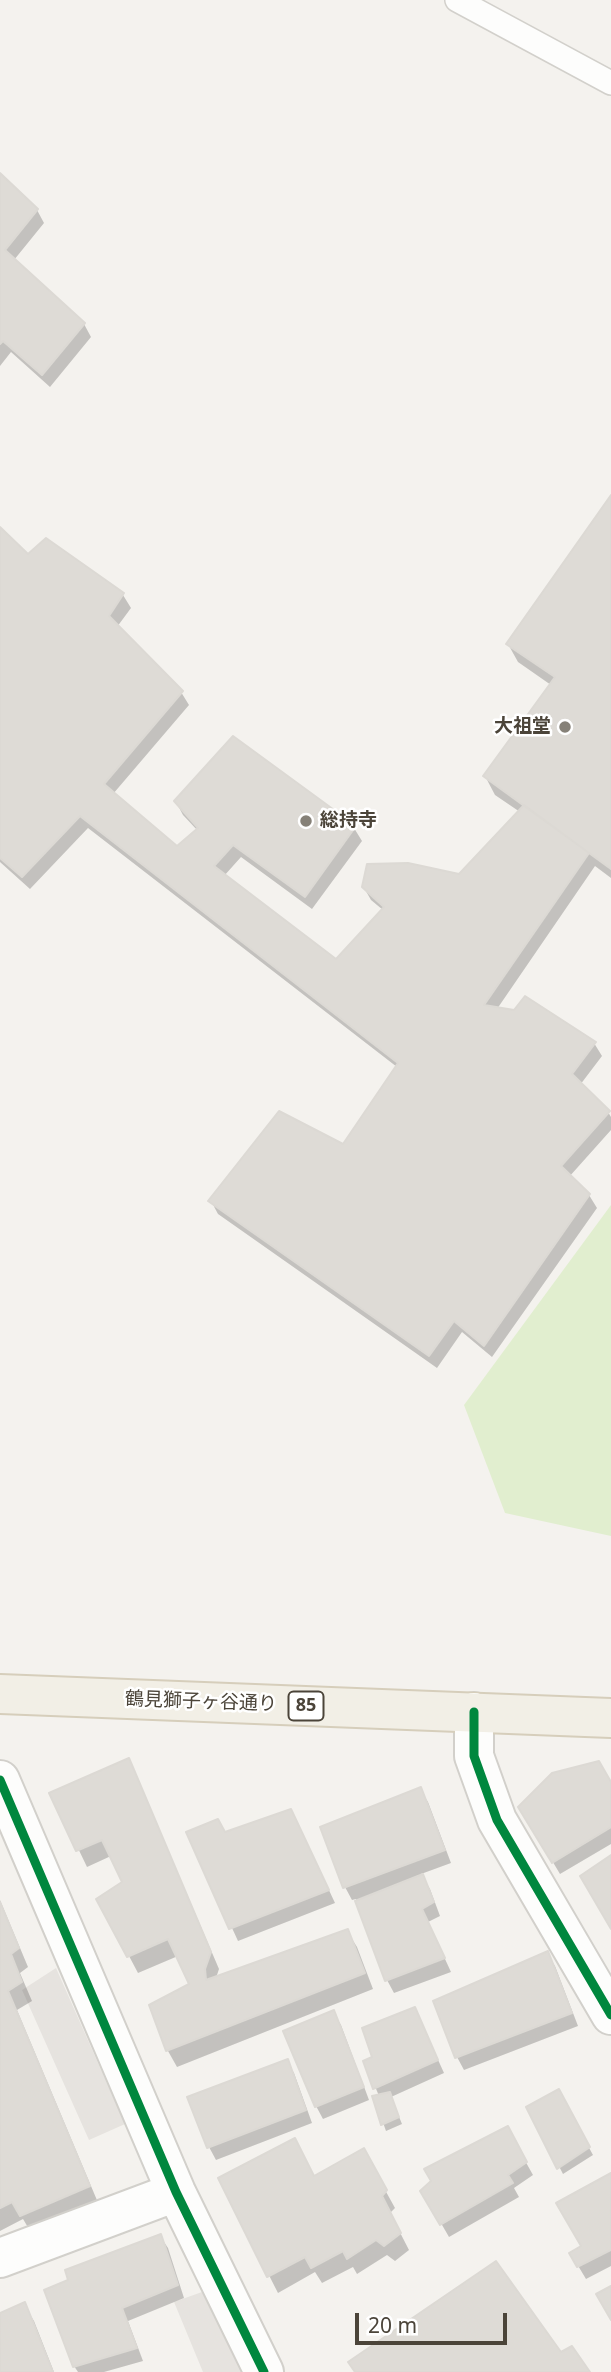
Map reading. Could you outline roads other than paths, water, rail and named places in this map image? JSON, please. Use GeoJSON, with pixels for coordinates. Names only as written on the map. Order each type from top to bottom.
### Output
{"type":"FeatureCollection","features":[{"type":"Feature","properties":{"kind":"main road","name":"鶴見獅子ヶ谷通り"},"geometry":{"type":"LineString","coordinates":[[0,1694],[611,1718]]}},
{"type":"Feature","properties":{"kind":"street"},"geometry":{"type":"LineString","coordinates":[[474,1712],[474,1756],[497,1820],[611,2015]]}},
{"type":"Feature","properties":{"kind":"street"},"geometry":{"type":"LineString","coordinates":[[0,1780],[176,2192],[264,2372]]}},
{"type":"Feature","properties":{"kind":"street"},"geometry":{"type":"LineString","coordinates":[[0,2258],[176,2192]]}},
{"type":"Feature","properties":{"kind":"lane"},"geometry":{"type":"LineString","coordinates":[[457,0],[611,83]]}},
{"type":"Feature","properties":{"kind":"place","name":"大祖堂"},"geometry":{"type":"Point","coordinates":[565,727]}},
{"type":"Feature","properties":{"kind":"place","name":"総持寺"},"geometry":{"type":"Point","coordinates":[306,821]}}]}
